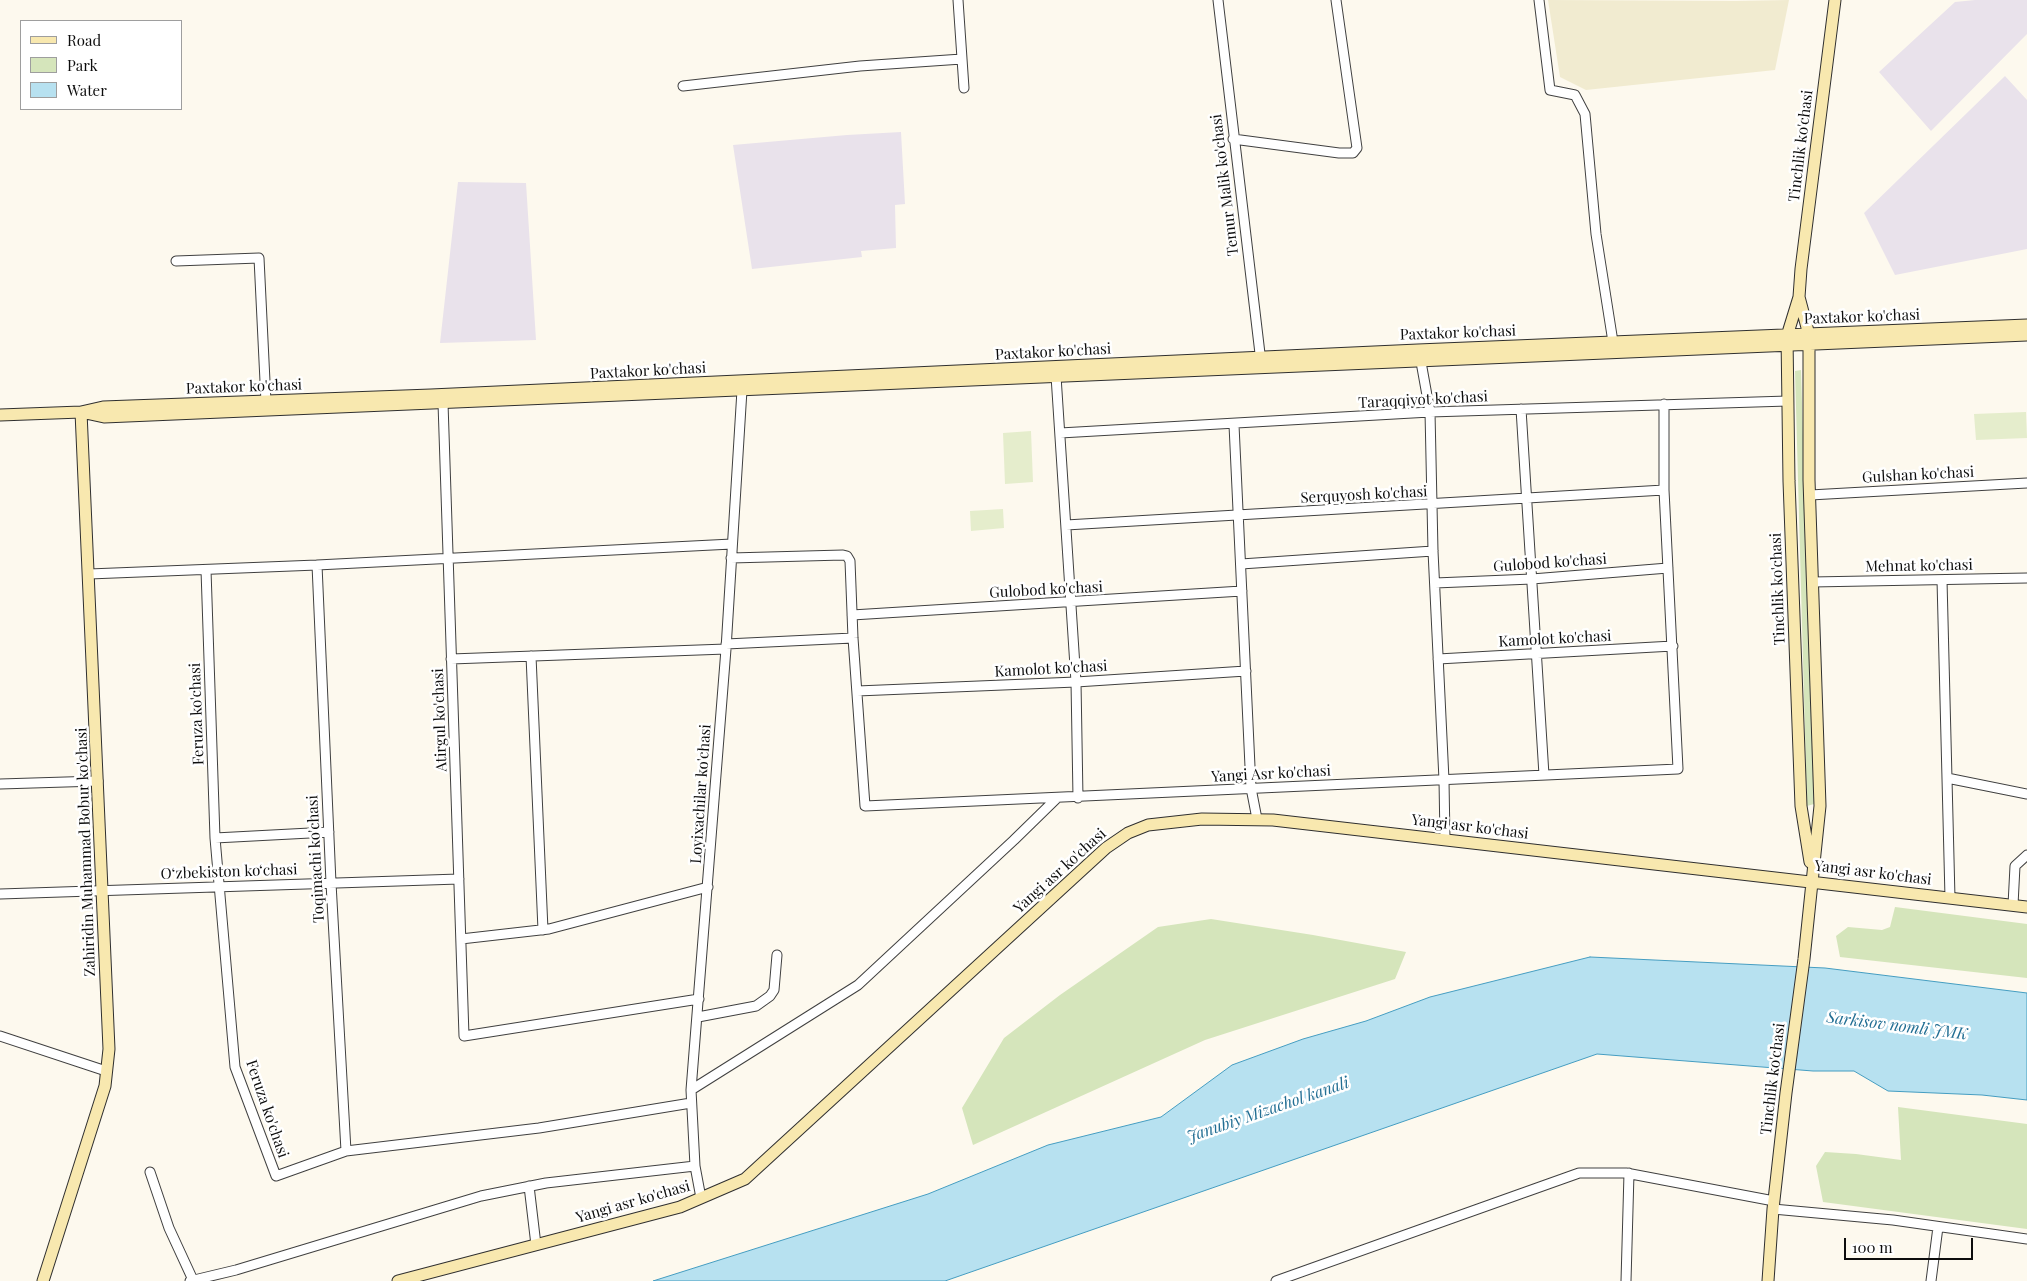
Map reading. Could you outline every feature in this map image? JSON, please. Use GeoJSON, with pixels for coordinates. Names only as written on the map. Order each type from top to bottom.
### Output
{"type":"FeatureCollection","features":[{"type":"Feature","properties":{"kind":"main road","name":"Tinchlik ko'chasi"},"geometry":{"type":"LineString","coordinates":[[1768,1281],[1786,1093],[1810,911],[1820,806],[1812,582],[1808,340],[1800,297],[1801,269],[1835,0]]}},
{"type":"Feature","properties":{"kind":"main road","name":"Tinchlik ko'chasi"},"geometry":{"type":"LineString","coordinates":[[1800,297],[1787,340],[1788,401],[1801,806],[1812,881]]}},
{"type":"Feature","properties":{"kind":"main road","name":"Paxtakor ko'chasi"},"geometry":{"type":"LineString","coordinates":[[1808,340],[2027,326]]}},
{"type":"Feature","properties":{"kind":"main road","name":"Paxtakor ko'chasi"},"geometry":{"type":"LineString","coordinates":[[81,412],[104,417],[1056,376],[1613,342],[2027,335]]}},
{"type":"Feature","properties":{"kind":"main road","name":"Paxtakor ko'chasi"},"geometry":{"type":"LineString","coordinates":[[0,415],[81,412],[103,407],[1261,362],[1421,362],[1787,340]]}},
{"type":"Feature","properties":{"kind":"main road","name":"Zahiridin Muhammad Bobur ko'chasi"},"geometry":{"type":"LineString","coordinates":[[43,1281],[105,1086],[109,1048],[81,412]]}},
{"type":"Feature","properties":{"kind":"main road","name":"Yangi asr ko'chasi"},"geometry":{"type":"LineString","coordinates":[[398,1281],[680,1207],[744,1179],[1106,848],[1128,833],[1148,825],[1202,819],[1257,819],[2027,907]]}},
{"type":"Feature","properties":{"kind":"street"},"geometry":{"type":"LineString","coordinates":[[958,0],[964,88]]}},
{"type":"Feature","properties":{"kind":"street","name":"Temur Malik ko'chasi"},"geometry":{"type":"LineString","coordinates":[[1218,0],[1233,139],[1261,362]]}},
{"type":"Feature","properties":{"kind":"street"},"geometry":{"type":"LineString","coordinates":[[1233,139],[1339,153],[1353,153],[1357,148],[1336,0]]}},
{"type":"Feature","properties":{"kind":"street"},"geometry":{"type":"LineString","coordinates":[[1539,0],[1550,90],[1575,95],[1585,114],[1596,234],[1613,342]]}},
{"type":"Feature","properties":{"kind":"street"},"geometry":{"type":"LineString","coordinates":[[683,86],[860,66],[962,58]]}},
{"type":"Feature","properties":{"kind":"street"},"geometry":{"type":"LineString","coordinates":[[176,261],[259,258],[266,402]]}},
{"type":"Feature","properties":{"kind":"street"},"geometry":{"type":"LineString","coordinates":[[1421,362],[1430,412],[1433,551],[1445,840]]}},
{"type":"Feature","properties":{"kind":"street"},"geometry":{"type":"LineString","coordinates":[[1056,376],[1076,682],[1078,798]]}},
{"type":"Feature","properties":{"kind":"street","name":"Loyixachilar ko'chasi"},"geometry":{"type":"LineString","coordinates":[[701,1198],[695,1166],[691,1090],[726,646],[742,390]]}},
{"type":"Feature","properties":{"kind":"street","name":"Taraqqiyot ko'chasi"},"geometry":{"type":"LineString","coordinates":[[1060,433],[1234,425],[1430,412],[1788,401]]}},
{"type":"Feature","properties":{"kind":"street","name":"Atirgul ko'chasi"},"geometry":{"type":"LineString","coordinates":[[443,403],[464,1036],[699,999]]}},
{"type":"Feature","properties":{"kind":"street"},"geometry":{"type":"LineString","coordinates":[[1664,404],[1664,490],[1673,646]]}},
{"type":"Feature","properties":{"kind":"street"},"geometry":{"type":"LineString","coordinates":[[1521,409],[1544,775]]}},
{"type":"Feature","properties":{"kind":"street"},"geometry":{"type":"LineString","coordinates":[[1234,425],[1251,788],[1257,819]]}},
{"type":"Feature","properties":{"kind":"street","name":"Gulshan ko'chasi"},"geometry":{"type":"LineString","coordinates":[[1810,495],[2027,483]]}},
{"type":"Feature","properties":{"kind":"street","name":"Serquyosh ko'chasi"},"geometry":{"type":"LineString","coordinates":[[1066,525],[1664,490]]}},
{"type":"Feature","properties":{"kind":"street"},"geometry":{"type":"LineString","coordinates":[[89,574],[317,565],[732,544]]}},
{"type":"Feature","properties":{"kind":"street"},"geometry":{"type":"LineString","coordinates":[[1241,564],[1433,551]]}},
{"type":"Feature","properties":{"kind":"street"},"geometry":{"type":"LineString","coordinates":[[732,558],[847,556],[850,561],[857,691]]}},
{"type":"Feature","properties":{"kind":"street","name":"Toqimachi ko'chasi"},"geometry":{"type":"LineString","coordinates":[[317,565],[331,882],[346,1151]]}},
{"type":"Feature","properties":{"kind":"street","name":"Gulobod ko'chasi"},"geometry":{"type":"LineString","coordinates":[[1435,583],[1532,580],[1668,568]]}},
{"type":"Feature","properties":{"kind":"street","name":"Feruza ko'chasi"},"geometry":{"type":"LineString","coordinates":[[206,570],[215,838],[235,1067],[276,1176],[346,1151],[539,1128],[691,1103]]}},
{"type":"Feature","properties":{"kind":"street","name":"Mehnat ko'chasi"},"geometry":{"type":"LineString","coordinates":[[1812,582],[2027,578]]}},
{"type":"Feature","properties":{"kind":"street"},"geometry":{"type":"LineString","coordinates":[[1942,580],[1950,898]]}},
{"type":"Feature","properties":{"kind":"street","name":"Gulobod ko'chasi"},"geometry":{"type":"LineString","coordinates":[[852,615],[1242,591]]}},
{"type":"Feature","properties":{"kind":"street"},"geometry":{"type":"LineString","coordinates":[[451,659],[853,638]]}},
{"type":"Feature","properties":{"kind":"street","name":"Kamolot ko'chasi"},"geometry":{"type":"LineString","coordinates":[[1438,659],[1673,646]]}},
{"type":"Feature","properties":{"kind":"street","name":"Yangi Asr ko'chasi"},"geometry":{"type":"LineString","coordinates":[[857,691],[865,806],[1078,798],[1251,788],[1678,769],[1673,646]]}},
{"type":"Feature","properties":{"kind":"street"},"geometry":{"type":"LineString","coordinates":[[532,656],[543,930]]}},
{"type":"Feature","properties":{"kind":"street","name":"Kamolot ko'chasi"},"geometry":{"type":"LineString","coordinates":[[857,691],[1076,682],[1246,671]]}},
{"type":"Feature","properties":{"kind":"street"},"geometry":{"type":"LineString","coordinates":[[1947,778],[2027,794]]}},
{"type":"Feature","properties":{"kind":"street"},"geometry":{"type":"LineString","coordinates":[[0,784],[98,781]]}},
{"type":"Feature","properties":{"kind":"street"},"geometry":{"type":"LineString","coordinates":[[691,1090],[858,985],[1014,840],[1056,798]]}},
{"type":"Feature","properties":{"kind":"street"},"geometry":{"type":"LineString","coordinates":[[215,838],[329,832]]}},
{"type":"Feature","properties":{"kind":"street"},"geometry":{"type":"LineString","coordinates":[[2013,905],[2015,866],[2027,855]]}},
{"type":"Feature","properties":{"kind":"street","name":"Oʻzbekiston koʻchasi"},"geometry":{"type":"LineString","coordinates":[[0,894],[459,879]]}},
{"type":"Feature","properties":{"kind":"street"},"geometry":{"type":"LineString","coordinates":[[461,939],[543,930],[708,887]]}},
{"type":"Feature","properties":{"kind":"street"},"geometry":{"type":"LineString","coordinates":[[698,1016],[756,1006],[770,996],[774,990],[777,955]]}},
{"type":"Feature","properties":{"kind":"street"},"geometry":{"type":"LineString","coordinates":[[0,1036],[106,1072]]}},
{"type":"Feature","properties":{"kind":"street"},"geometry":{"type":"LineString","coordinates":[[150,1172],[169,1228],[191,1281],[236,1270],[481,1196],[529,1186],[695,1166]]}},
{"type":"Feature","properties":{"kind":"street"},"geometry":{"type":"LineString","coordinates":[[1276,1281],[1580,1173],[1629,1173],[1774,1205],[2027,1239]]}},
{"type":"Feature","properties":{"kind":"street"},"geometry":{"type":"LineString","coordinates":[[1626,1281],[1629,1173]]}},
{"type":"Feature","properties":{"kind":"street"},"geometry":{"type":"LineString","coordinates":[[529,1186],[536,1245]]}},
{"type":"Feature","properties":{"kind":"street"},"geometry":{"type":"LineString","coordinates":[[1931,1281],[1938,1226]]}},
{"type":"Feature","properties":{"kind":"shaded area"},"geometry":{"type":"Polygon","coordinates":[[[1548,0],[1789,0],[1775,70],[1586,90],[1560,77],[1548,0]]]}},
{"type":"Feature","properties":{"kind":"shaded area"},"geometry":{"type":"Polygon","coordinates":[[[2027,0],[2027,34],[1931,131],[1879,72],[1955,2],[2027,0]]]}},
{"type":"Feature","properties":{"kind":"shaded area"},"geometry":{"type":"Polygon","coordinates":[[[2005,76],[2027,100],[2027,249],[1895,275],[1864,213],[2005,76]]]}},
{"type":"Feature","properties":{"kind":"shaded area"},"geometry":{"type":"Polygon","coordinates":[[[901,132],[905,204],[895,205],[896,248],[861,251],[862,257],[752,269],[733,145],[901,132]]]}},
{"type":"Feature","properties":{"kind":"shaded area"},"geometry":{"type":"Polygon","coordinates":[[[458,182],[526,183],[536,340],[440,343],[458,182]]]}},
{"type":"Feature","properties":{"kind":"green space"},"geometry":{"type":"Polygon","coordinates":[[[1801,370],[1814,804],[1807,806],[1795,371],[1801,370]]]}},
{"type":"Feature","properties":{"kind":"green space"},"geometry":{"type":"Polygon","coordinates":[[[2026,412],[2027,438],[1976,440],[1974,414],[2026,412]]]}},
{"type":"Feature","properties":{"kind":"green space"},"geometry":{"type":"Polygon","coordinates":[[[1031,431],[1033,482],[1005,484],[1003,433],[1031,431]]]}},
{"type":"Feature","properties":{"kind":"green space"},"geometry":{"type":"Polygon","coordinates":[[[1003,509],[1004,528],[971,531],[970,511],[1003,509]]]}},
{"type":"Feature","properties":{"kind":"green space"},"geometry":{"type":"Polygon","coordinates":[[[1895,907],[2027,924],[2027,978],[1840,957],[1836,936],[1848,927],[1882,930],[1890,927],[1895,907]]]}},
{"type":"Feature","properties":{"kind":"green space"},"geometry":{"type":"Polygon","coordinates":[[[1211,919],[1406,952],[1395,979],[1205,1040],[973,1145],[962,1108],[1004,1038],[1060,995],[1158,927],[1211,919]]]}},
{"type":"Feature","properties":{"kind":"green space"},"geometry":{"type":"Polygon","coordinates":[[[1898,1107],[2027,1124],[2027,1229],[1823,1202],[1816,1166],[1825,1152],[1901,1160],[1898,1107]]]}},
{"type":"Feature","properties":{"kind":"water"},"geometry":{"type":"Polygon","coordinates":[[[1590,957],[1825,968],[2027,993],[2027,1100],[1982,1095],[1888,1091],[1854,1071],[1813,1071],[1597,1054],[945,1281],[653,1281],[928,1194],[1048,1145],[1161,1117],[1232,1065],[1303,1039],[1366,1021],[1430,997],[1590,957]]]}},
{"type":"Feature","properties":{"kind":"water label","name":"Sarkisov nomli JMK"},"geometry":{"type":"Point","coordinates":[1897,1026]}},
{"type":"Feature","properties":{"kind":"water label","name":"Janubiy Mizachol kanali"},"geometry":{"type":"Point","coordinates":[1268,1110]}}]}
